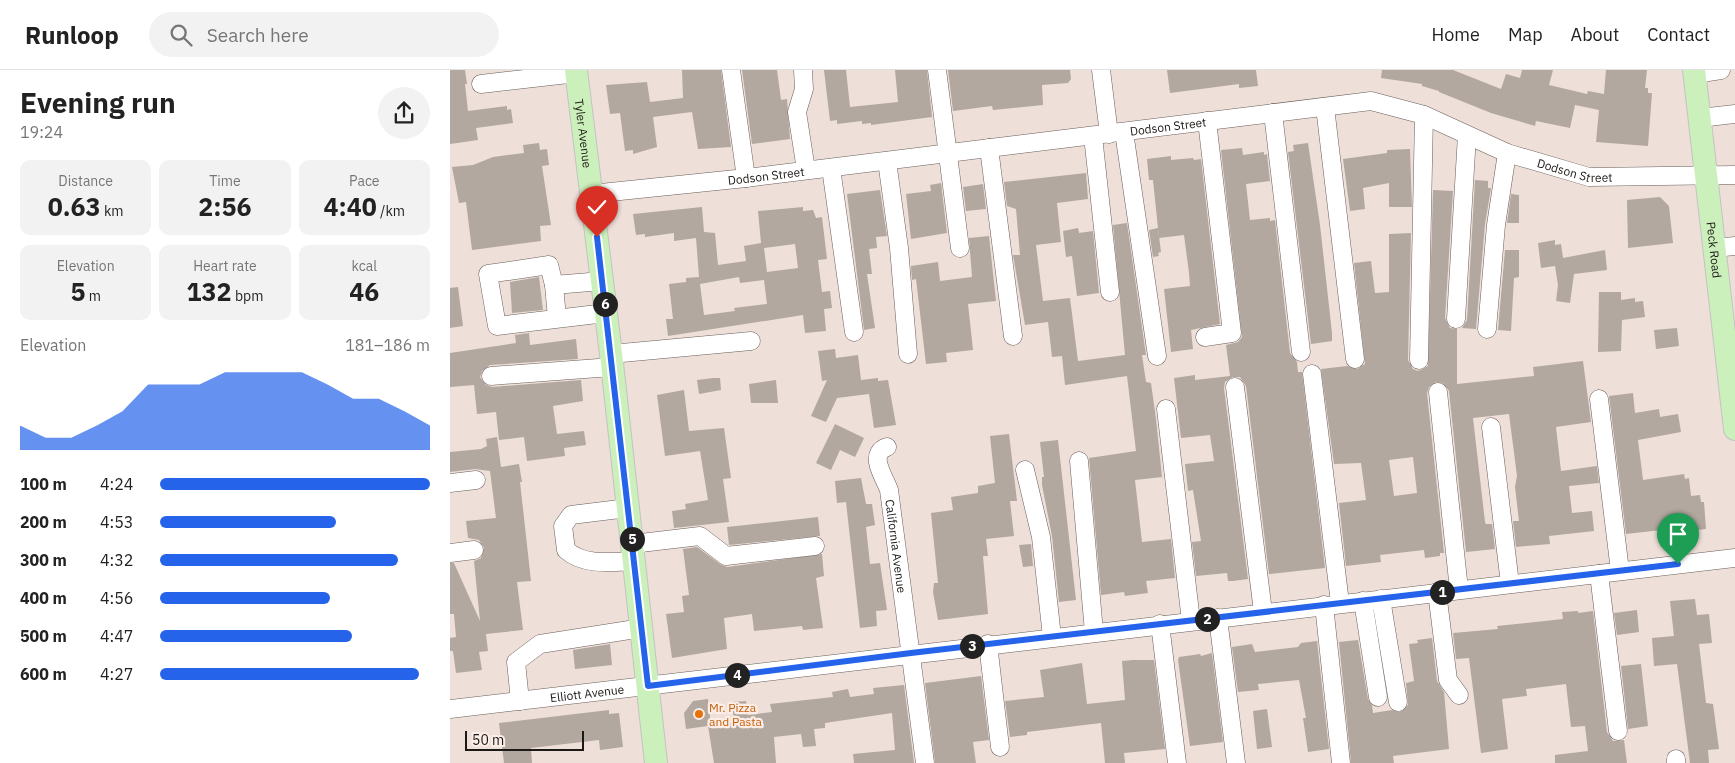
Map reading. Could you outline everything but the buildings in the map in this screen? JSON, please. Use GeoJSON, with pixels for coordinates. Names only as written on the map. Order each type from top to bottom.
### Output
{"type":"FeatureCollection","features":[{"type":"Feature","properties":{"kind":"main road","name":"Tyler Avenue"},"geometry":{"type":"LineString","coordinates":[[576,71],[606,312],[656,763]]}},
{"type":"Feature","properties":{"kind":"main road","name":"Peck Road"},"geometry":{"type":"LineString","coordinates":[[1694,72],[1706,174],[1725,247],[1735,429]]}},
{"type":"Feature","properties":{"kind":"street"},"geometry":{"type":"LineString","coordinates":[[731,70],[746,178]]}},
{"type":"Feature","properties":{"kind":"street"},"geometry":{"type":"LineString","coordinates":[[802,70],[804,89],[797,112],[806,170]]}},
{"type":"Feature","properties":{"kind":"street"},"geometry":{"type":"LineString","coordinates":[[937,70],[960,248]]}},
{"type":"Feature","properties":{"kind":"street"},"geometry":{"type":"LineString","coordinates":[[1101,70],[1109,134],[1157,356]]}},
{"type":"Feature","properties":{"kind":"street"},"geometry":{"type":"LineString","coordinates":[[1694,72],[1721,70]]}},
{"type":"Feature","properties":{"kind":"street"},"geometry":{"type":"LineString","coordinates":[[481,84],[576,71]]}},
{"type":"Feature","properties":{"kind":"street","name":"Dodson Street"},"geometry":{"type":"LineString","coordinates":[[591,194],[831,168],[1371,101],[1424,115],[1507,153],[1590,177],[1735,175]]}},
{"type":"Feature","properties":{"kind":"street"},"geometry":{"type":"LineString","coordinates":[[1326,107],[1355,359]]}},
{"type":"Feature","properties":{"kind":"street"},"geometry":{"type":"LineString","coordinates":[[1273,113],[1301,352]]}},
{"type":"Feature","properties":{"kind":"street"},"geometry":{"type":"LineString","coordinates":[[1700,118],[1735,114]]}},
{"type":"Feature","properties":{"kind":"street"},"geometry":{"type":"LineString","coordinates":[[1419,360],[1424,115]]}},
{"type":"Feature","properties":{"kind":"street"},"geometry":{"type":"LineString","coordinates":[[1205,337],[1232,334],[1208,121]]}},
{"type":"Feature","properties":{"kind":"street"},"geometry":{"type":"LineString","coordinates":[[1109,134],[1110,292]]}},
{"type":"Feature","properties":{"kind":"street"},"geometry":{"type":"LineString","coordinates":[[1456,319],[1467,135]]}},
{"type":"Feature","properties":{"kind":"street"},"geometry":{"type":"LineString","coordinates":[[989,148],[1012,336]]}},
{"type":"Feature","properties":{"kind":"street"},"geometry":{"type":"LineString","coordinates":[[1487,329],[1496,226],[1507,153]]}},
{"type":"Feature","properties":{"kind":"street"},"geometry":{"type":"LineString","coordinates":[[887,161],[900,248],[908,354]]}},
{"type":"Feature","properties":{"kind":"street"},"geometry":{"type":"LineString","coordinates":[[831,168],[854,332]]}},
{"type":"Feature","properties":{"kind":"street"},"geometry":{"type":"LineString","coordinates":[[557,318],[554,285],[549,265],[488,274],[497,326],[606,312]]}},
{"type":"Feature","properties":{"kind":"street"},"geometry":{"type":"LineString","coordinates":[[554,285],[602,281]]}},
{"type":"Feature","properties":{"kind":"street"},"geometry":{"type":"LineString","coordinates":[[491,376],[751,341]]}},
{"type":"Feature","properties":{"kind":"street"},"geometry":{"type":"LineString","coordinates":[[1312,374],[1332,604],[1341,763]]}},
{"type":"Feature","properties":{"kind":"street"},"geometry":{"type":"LineString","coordinates":[[1235,387],[1263,612]]}},
{"type":"Feature","properties":{"kind":"street"},"geometry":{"type":"LineString","coordinates":[[1438,392],[1459,590]]}},
{"type":"Feature","properties":{"kind":"street"},"geometry":{"type":"LineString","coordinates":[[1599,399],[1620,571]]}},
{"type":"Feature","properties":{"kind":"street"},"geometry":{"type":"LineString","coordinates":[[1166,409],[1191,621]]}},
{"type":"Feature","properties":{"kind":"street"},"geometry":{"type":"LineString","coordinates":[[1490,427],[1510,584]]}},
{"type":"Feature","properties":{"kind":"street","name":"California Avenue"},"geometry":{"type":"LineString","coordinates":[[887,447],[882,448],[878,455],[878,465],[889,490],[925,763]]}},
{"type":"Feature","properties":{"kind":"street"},"geometry":{"type":"LineString","coordinates":[[1079,461],[1094,632]]}},
{"type":"Feature","properties":{"kind":"street"},"geometry":{"type":"LineString","coordinates":[[1025,470],[1041,537],[1052,637]]}},
{"type":"Feature","properties":{"kind":"street"},"geometry":{"type":"LineString","coordinates":[[450,483],[476,480]]}},
{"type":"Feature","properties":{"kind":"street"},"geometry":{"type":"LineString","coordinates":[[628,508],[571,515],[563,526],[566,550],[576,559],[601,562],[633,552],[700,536],[726,556],[815,546]]}},
{"type":"Feature","properties":{"kind":"street"},"geometry":{"type":"LineString","coordinates":[[450,553],[474,550]]}},
{"type":"Feature","properties":{"kind":"street","name":"Elliott Avenue"},"geometry":{"type":"LineString","coordinates":[[450,709],[911,653],[1735,558]]}},
{"type":"Feature","properties":{"kind":"street"},"geometry":{"type":"LineString","coordinates":[[1599,574],[1618,731]]}},
{"type":"Feature","properties":{"kind":"street"},"geometry":{"type":"LineString","coordinates":[[1437,592],[1448,680],[1459,695]]}},
{"type":"Feature","properties":{"kind":"street"},"geometry":{"type":"LineString","coordinates":[[1381,598],[1398,702]]}},
{"type":"Feature","properties":{"kind":"street"},"geometry":{"type":"LineString","coordinates":[[1363,601],[1378,697]]}},
{"type":"Feature","properties":{"kind":"street"},"geometry":{"type":"LineString","coordinates":[[1218,618],[1236,763]]}},
{"type":"Feature","properties":{"kind":"street"},"geometry":{"type":"LineString","coordinates":[[1160,624],[1177,763]]}},
{"type":"Feature","properties":{"kind":"street"},"geometry":{"type":"LineString","coordinates":[[520,700],[516,662],[540,644],[642,628]]}},
{"type":"Feature","properties":{"kind":"street"},"geometry":{"type":"LineString","coordinates":[[988,644],[1000,747]]}},
{"type":"Feature","properties":{"kind":"place","name":"Mr. Pizza and Pasta"},"geometry":{"type":"Point","coordinates":[699,714]}},
{"type":"Feature","properties":{"kind":"route"},"geometry":{"type":"LineString","coordinates":[[597,237],[648,686],[911,653],[1678,564]]}}]}
